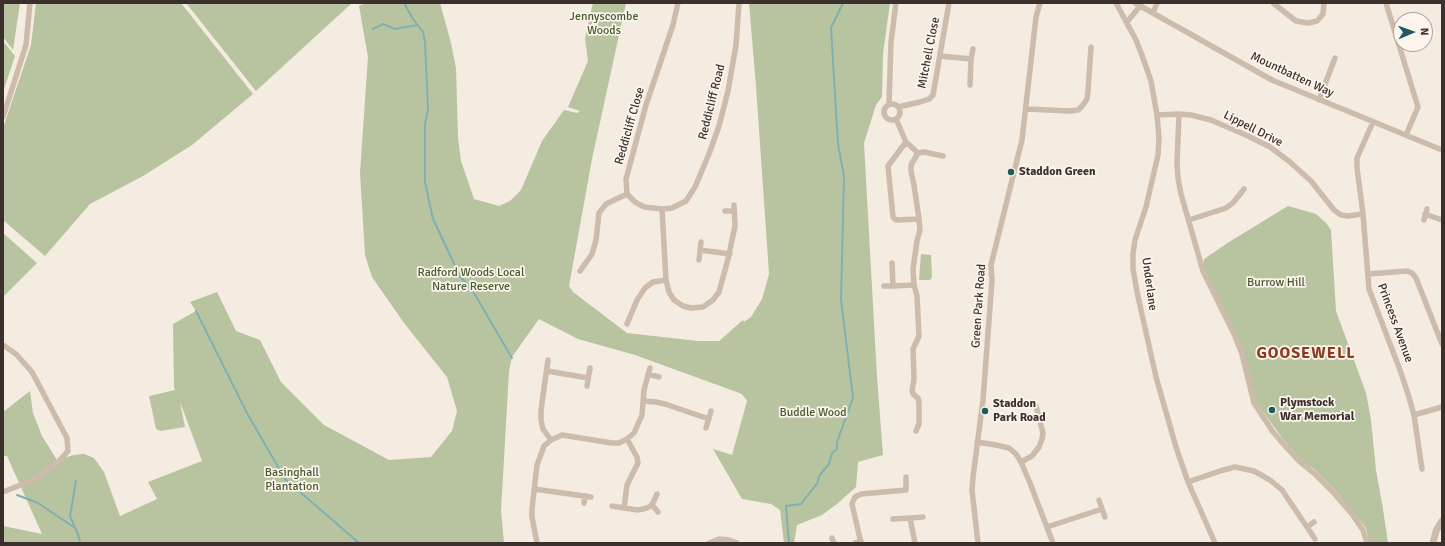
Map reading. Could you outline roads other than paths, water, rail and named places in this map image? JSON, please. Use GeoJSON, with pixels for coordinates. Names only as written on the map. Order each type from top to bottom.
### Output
{"type":"FeatureCollection","features":[{"type":"Feature","properties":{"kind":"street"},"geometry":{"type":"LineString","coordinates":[[3,117],[26,45],[30,3]]}},
{"type":"Feature","properties":{"kind":"street","name":"Reddicliff Close"},"geometry":{"type":"LineString","coordinates":[[627,194],[626,179],[637,136],[673,24],[678,3]]}},
{"type":"Feature","properties":{"kind":"street","name":"Reddicliff Road"},"geometry":{"type":"LineString","coordinates":[[662,209],[672,208],[686,201],[695,187],[719,126],[728,91],[736,45],[739,3]]}},
{"type":"Feature","properties":{"kind":"street"},"geometry":{"type":"LineString","coordinates":[[890,104],[891,42],[896,3]]}},
{"type":"Feature","properties":{"kind":"street","name":"Mitchell Close"},"geometry":{"type":"LineString","coordinates":[[898,107],[920,102],[933,95],[949,3]]}},
{"type":"Feature","properties":{"kind":"street","name":"Green Park Road"},"geometry":{"type":"LineString","coordinates":[[978,543],[972,490],[977,442],[984,400],[991,295],[991,265],[1022,140],[1036,17],[1040,3]]}},
{"type":"Feature","properties":{"kind":"street","name":"Underlane"},"geometry":{"type":"LineString","coordinates":[[1116,3],[1136,40],[1152,81],[1159,138],[1158,155],[1146,207],[1135,240],[1133,269],[1136,292],[1156,377],[1188,482],[1215,543]]}},
{"type":"Feature","properties":{"kind":"street"},"geometry":{"type":"LineString","coordinates":[[1153,13],[1157,3]]}},
{"type":"Feature","properties":{"kind":"street"},"geometry":{"type":"LineString","coordinates":[[1273,3],[1296,21],[1308,23],[1317,21],[1320,18],[1323,14],[1324,3]]}},
{"type":"Feature","properties":{"kind":"street"},"geometry":{"type":"LineString","coordinates":[[1386,3],[1418,107],[1406,135]]}},
{"type":"Feature","properties":{"kind":"street","name":"Mountbatten Way"},"geometry":{"type":"LineString","coordinates":[[1127,22],[1137,4],[1272,80],[1442,150]]}},
{"type":"Feature","properties":{"kind":"street"},"geometry":{"type":"LineString","coordinates":[[1026,109],[1078,110],[1087,99],[1091,47]]}},
{"type":"Feature","properties":{"kind":"street"},"geometry":{"type":"LineString","coordinates":[[970,85],[973,49]]}},
{"type":"Feature","properties":{"kind":"street"},"geometry":{"type":"LineString","coordinates":[[940,56],[971,59]]}},
{"type":"Feature","properties":{"kind":"street"},"geometry":{"type":"LineString","coordinates":[[1090,58],[1098,58]]}},
{"type":"Feature","properties":{"kind":"street"},"geometry":{"type":"LineString","coordinates":[[1319,100],[1335,58]]}},
{"type":"Feature","properties":{"kind":"street"},"geometry":{"type":"LineString","coordinates":[[1332,65],[1339,67]]}},
{"type":"Feature","properties":{"kind":"street"},"geometry":{"type":"LineString","coordinates":[[890,104],[898,107],[899,115],[896,119],[890,120],[885,118],[884,108],[890,104]]}},
{"type":"Feature","properties":{"kind":"street"},"geometry":{"type":"LineString","coordinates":[[1179,114],[1177,164],[1181,194],[1202,271],[1235,336],[1242,354],[1254,403],[1273,432],[1287,448],[1332,491],[1352,514],[1363,530],[1367,543]]}},
{"type":"Feature","properties":{"kind":"street","name":"Lippell Drive"},"geometry":{"type":"LineString","coordinates":[[1157,115],[1191,115],[1212,120],[1264,144],[1290,162],[1311,181],[1334,210],[1341,215],[1348,216],[1363,214]]}},
{"type":"Feature","properties":{"kind":"street"},"geometry":{"type":"LineString","coordinates":[[896,119],[906,142],[918,153]]}},
{"type":"Feature","properties":{"kind":"street","name":"Princess Avenue"},"geometry":{"type":"LineString","coordinates":[[1373,122],[1357,158],[1369,289],[1400,370],[1414,416],[1418,462],[1422,469]]}},
{"type":"Feature","properties":{"kind":"street"},"geometry":{"type":"LineString","coordinates":[[906,142],[888,166],[892,218],[896,220],[919,219]]}},
{"type":"Feature","properties":{"kind":"street"},"geometry":{"type":"LineString","coordinates":[[916,431],[920,424],[919,402],[918,398],[912,391],[914,379],[913,349],[919,336],[917,296],[914,285],[913,269],[920,230],[911,164],[918,153],[924,152],[943,156]]}},
{"type":"Feature","properties":{"kind":"street"},"geometry":{"type":"LineString","coordinates":[[1189,220],[1226,208],[1233,203],[1244,189]]}},
{"type":"Feature","properties":{"kind":"street"},"geometry":{"type":"LineString","coordinates":[[580,271],[592,254],[596,240],[599,213],[606,204],[627,194],[635,202],[644,207],[662,209],[666,280],[669,292],[674,300],[683,306],[691,308],[703,307],[713,300],[719,292],[730,254],[735,226],[734,208],[725,211]]}},
{"type":"Feature","properties":{"kind":"street"},"geometry":{"type":"LineString","coordinates":[[1425,215],[1442,220]]}},
{"type":"Feature","properties":{"kind":"street"},"geometry":{"type":"LineString","coordinates":[[699,260],[701,242]]}},
{"type":"Feature","properties":{"kind":"street"},"geometry":{"type":"LineString","coordinates":[[700,250],[730,254]]}},
{"type":"Feature","properties":{"kind":"street"},"geometry":{"type":"LineString","coordinates":[[892,263],[894,286]]}},
{"type":"Feature","properties":{"kind":"street"},"geometry":{"type":"LineString","coordinates":[[1368,274],[1407,271],[1412,272],[1416,278],[1442,344]]}},
{"type":"Feature","properties":{"kind":"street"},"geometry":{"type":"LineString","coordinates":[[628,324],[637,300],[645,288],[653,282],[666,280]]}},
{"type":"Feature","properties":{"kind":"street"},"geometry":{"type":"LineString","coordinates":[[884,286],[914,285]]}},
{"type":"Feature","properties":{"kind":"street"},"geometry":{"type":"LineString","coordinates":[[631,313],[639,313]]}},
{"type":"Feature","properties":{"kind":"street"},"geometry":{"type":"LineString","coordinates":[[3,345],[16,354],[32,372],[67,438],[68,451],[58,462],[31,481],[3,492]]}},
{"type":"Feature","properties":{"kind":"street"},"geometry":{"type":"LineString","coordinates":[[548,360],[541,420],[543,429],[551,440]]}},
{"type":"Feature","properties":{"kind":"street"},"geometry":{"type":"LineString","coordinates":[[587,386],[590,368]]}},
{"type":"Feature","properties":{"kind":"street"},"geometry":{"type":"LineString","coordinates":[[547,371],[588,378]]}},
{"type":"Feature","properties":{"kind":"street"},"geometry":{"type":"LineString","coordinates":[[537,543],[532,517],[534,489],[537,464],[544,446],[551,440],[562,435],[612,443],[619,443],[627,439],[634,433],[642,415],[649,371],[658,376]]}},
{"type":"Feature","properties":{"kind":"street"},"geometry":{"type":"LineString","coordinates":[[644,401],[660,403],[709,419]]}},
{"type":"Feature","properties":{"kind":"street"},"geometry":{"type":"LineString","coordinates":[[1021,462],[1032,456],[1039,447],[1042,439],[1043,433],[1041,414],[1036,406]]}},
{"type":"Feature","properties":{"kind":"street"},"geometry":{"type":"LineString","coordinates":[[1414,416],[1442,407]]}},
{"type":"Feature","properties":{"kind":"street"},"geometry":{"type":"LineString","coordinates":[[706,428],[711,411]]}},
{"type":"Feature","properties":{"kind":"street"},"geometry":{"type":"LineString","coordinates":[[624,508],[627,485],[638,463],[627,439]]}},
{"type":"Feature","properties":{"kind":"street"},"geometry":{"type":"LineString","coordinates":[[977,442],[996,444],[1009,448],[1016,454],[1021,462],[1053,543]]}},
{"type":"Feature","properties":{"kind":"street"},"geometry":{"type":"LineString","coordinates":[[1188,482],[1235,467],[1254,471],[1270,480],[1282,490],[1314,539]]}},
{"type":"Feature","properties":{"kind":"street"},"geometry":{"type":"LineString","coordinates":[[855,543],[861,542],[852,504],[856,497],[861,494],[906,490],[906,477]]}},
{"type":"Feature","properties":{"kind":"street"},"geometry":{"type":"LineString","coordinates":[[534,489],[591,497]]}},
{"type":"Feature","properties":{"kind":"street"},"geometry":{"type":"LineString","coordinates":[[612,506],[638,510],[647,508],[652,504],[657,494]]}},
{"type":"Feature","properties":{"kind":"street"},"geometry":{"type":"LineString","coordinates":[[584,503],[585,496]]}},
{"type":"Feature","properties":{"kind":"street"},"geometry":{"type":"LineString","coordinates":[[1099,500],[1105,517]]}},
{"type":"Feature","properties":{"kind":"street"},"geometry":{"type":"LineString","coordinates":[[652,504],[658,512]]}},
{"type":"Feature","properties":{"kind":"street"},"geometry":{"type":"LineString","coordinates":[[1047,527],[1102,508]]}},
{"type":"Feature","properties":{"kind":"street"},"geometry":{"type":"LineString","coordinates":[[893,519],[923,517]]}},
{"type":"Feature","properties":{"kind":"street"},"geometry":{"type":"LineString","coordinates":[[910,518],[915,543]]}},
{"type":"Feature","properties":{"kind":"street"},"geometry":{"type":"LineString","coordinates":[[1433,543],[1436,531],[1442,521]]}},
{"type":"Feature","properties":{"kind":"street"},"geometry":{"type":"LineString","coordinates":[[1307,527],[1314,522]]}},
{"type":"Feature","properties":{"kind":"street"},"geometry":{"type":"LineString","coordinates":[[710,543],[719,539],[737,543]]}},
{"type":"Feature","properties":{"kind":"waterway"},"geometry":{"type":"LineString","coordinates":[[404,3],[413,19],[423,32],[425,42],[428,110],[425,124],[425,182],[433,219],[460,276],[474,293],[512,358]]}},
{"type":"Feature","properties":{"kind":"waterway"},"geometry":{"type":"LineString","coordinates":[[789,543],[786,506],[801,504],[818,482],[819,476],[829,464],[832,453],[837,449],[837,442],[853,398],[841,300],[844,176],[838,144],[831,28],[843,3]]}},
{"type":"Feature","properties":{"kind":"waterway"},"geometry":{"type":"LineString","coordinates":[[373,29],[383,24],[395,29],[417,25]]}},
{"type":"Feature","properties":{"kind":"waterway"},"geometry":{"type":"LineString","coordinates":[[196,311],[247,413],[285,479],[359,543]]}},
{"type":"Feature","properties":{"kind":"waterway"},"geometry":{"type":"LineString","coordinates":[[76,481],[70,516],[80,543]]}},
{"type":"Feature","properties":{"kind":"waterway"},"geometry":{"type":"LineString","coordinates":[[17,495],[38,503],[75,528]]}},
{"type":"Feature","properties":{"kind":"place","name":"Staddon Green"},"geometry":{"type":"Point","coordinates":[1011,172]}},
{"type":"Feature","properties":{"kind":"place","name":"Plymstock War Memorial"},"geometry":{"type":"Point","coordinates":[1272,410]}},
{"type":"Feature","properties":{"kind":"place","name":"Staddon Park Road"},"geometry":{"type":"Point","coordinates":[985,411]}},
{"type":"Feature","properties":{"kind":"district","name":"GOOSEWELL"},"geometry":{"type":"Point","coordinates":[1306,354]}},
{"type":"Feature","properties":{"kind":"park label","name":"Jennyscombe Woods"},"geometry":{"type":"Point","coordinates":[604,24]}},
{"type":"Feature","properties":{"kind":"park label","name":"Radford Woods Local Nature Reserve"},"geometry":{"type":"Point","coordinates":[471,280]}},
{"type":"Feature","properties":{"kind":"park label","name":"Burrow Hill"},"geometry":{"type":"Point","coordinates":[1276,283]}},
{"type":"Feature","properties":{"kind":"park label","name":"Buddle Wood"},"geometry":{"type":"Point","coordinates":[813,413]}},
{"type":"Feature","properties":{"kind":"park label","name":"Basinghall Plantation"},"geometry":{"type":"Point","coordinates":[292,480]}}]}
